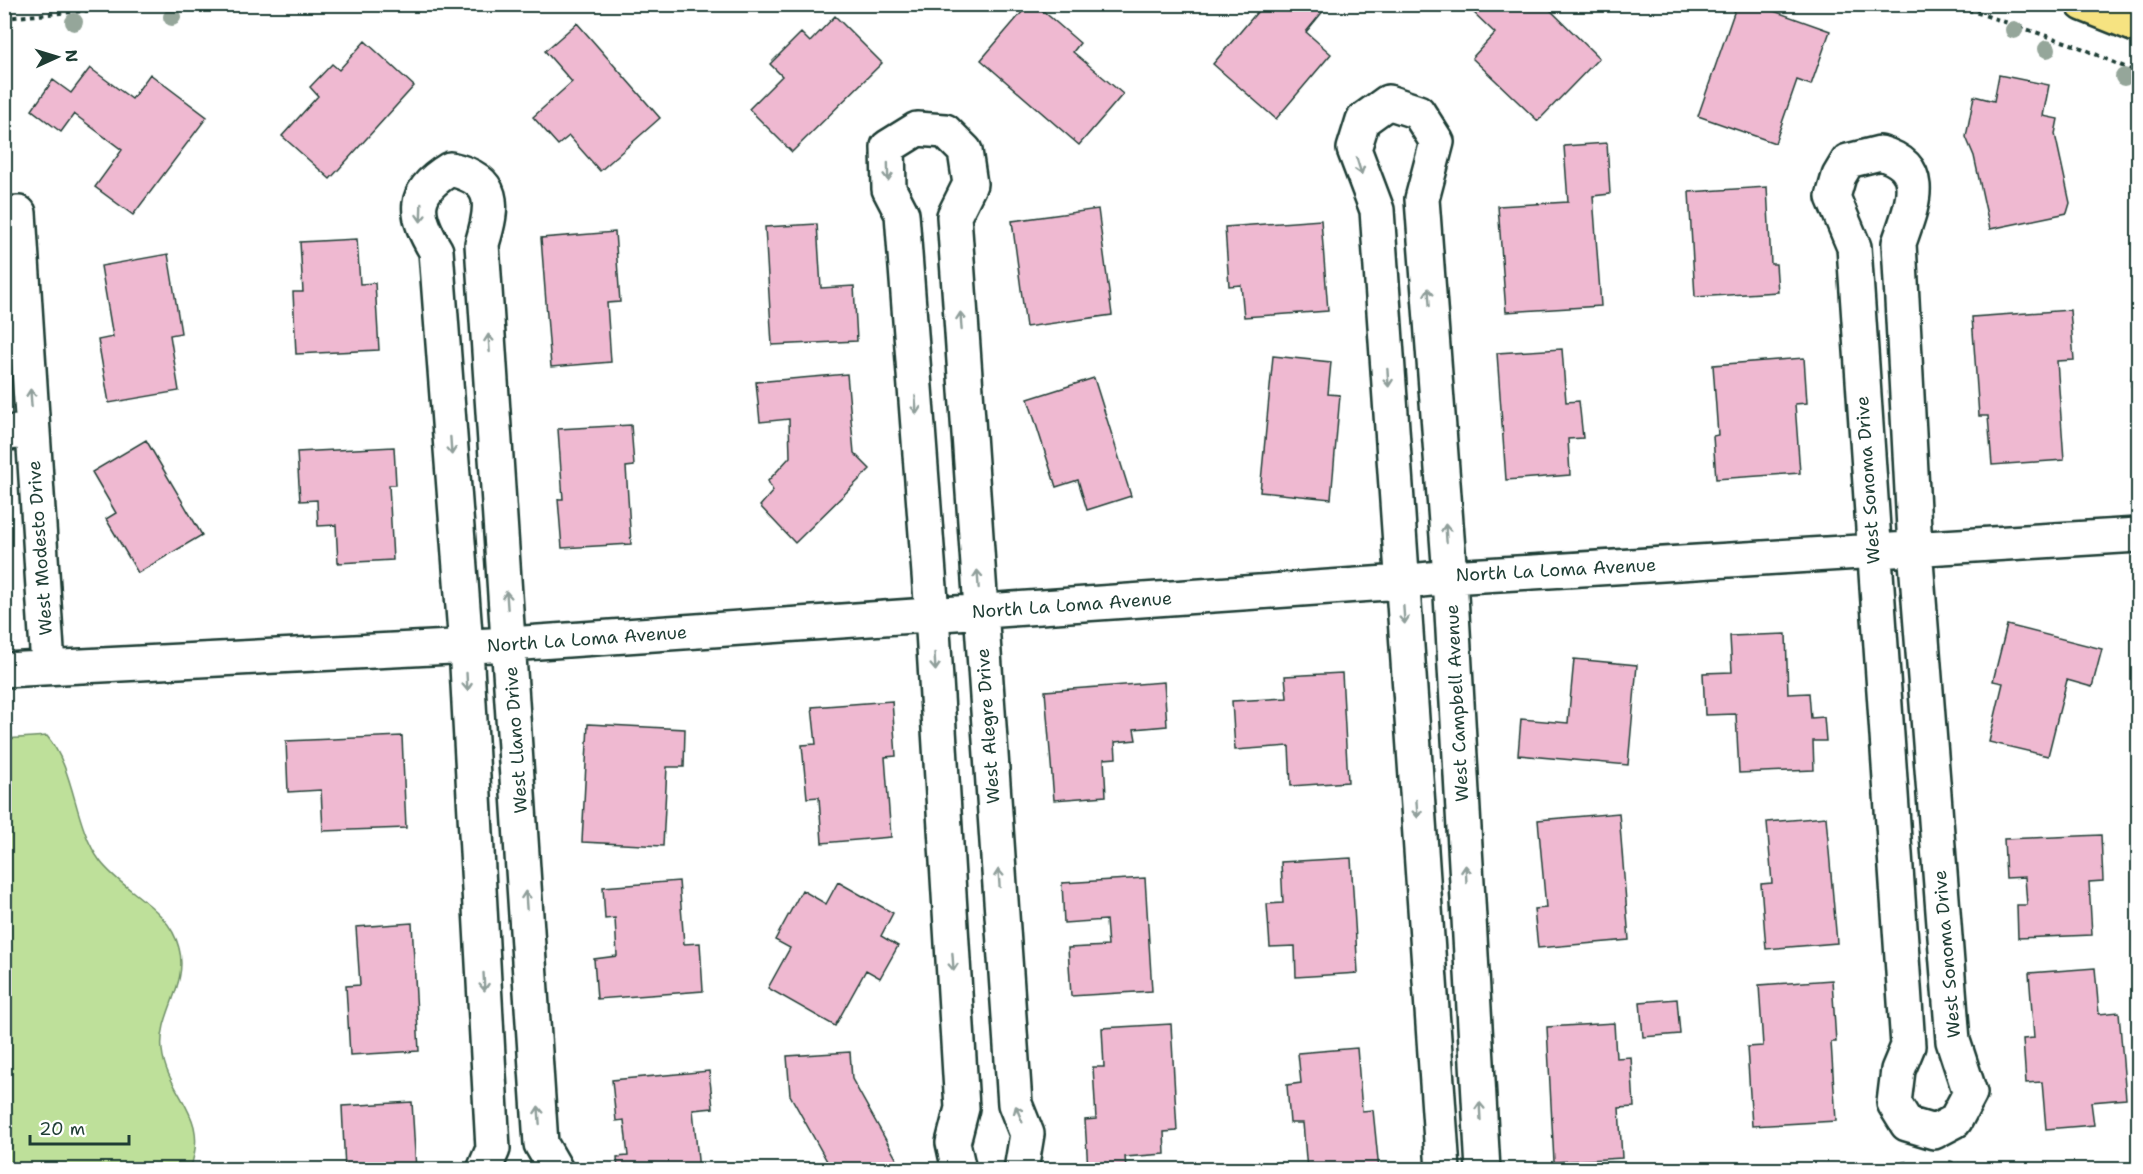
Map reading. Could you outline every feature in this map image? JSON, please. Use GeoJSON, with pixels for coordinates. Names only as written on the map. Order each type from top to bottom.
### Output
{"type":"FeatureCollection","features":[{"type":"Feature","properties":{"kind":"main road"},"geometry":{"type":"LineString","coordinates":[[2083,4],[2139,26]]}},
{"type":"Feature","properties":{"kind":"street","name":"West Campbell Avenue"},"geometry":{"type":"LineString","coordinates":[[1443,1170],[1377,210],[1354,149],[1363,120],[1388,102],[1418,112],[1437,142],[1422,199],[1450,577],[1483,1170]]}},
{"type":"Feature","properties":{"kind":"street","name":"West Alegre Drive"},"geometry":{"type":"LineString","coordinates":[[959,1170],[953,1143],[962,1108],[932,614],[902,214],[889,189],[888,147],[917,129],[945,131],[965,151],[970,184],[954,216],[1015,1104],[1027,1134],[1021,1170]]}},
{"type":"Feature","properties":{"kind":"street","name":"West Sonoma Drive"},"geometry":{"type":"LineString","coordinates":[[1880,153],[1897,158],[1907,166],[1914,185],[1910,209],[1899,243],[1903,316],[1915,548],[1953,1041],[1970,1093],[1955,1121],[1934,1132],[1907,1124],[1894,1103],[1898,1070],[1908,1046],[1854,247],[1833,197],[1839,176],[1848,161],[1880,153]]}},
{"type":"Feature","properties":{"kind":"street","name":"West Llano Drive"},"geometry":{"type":"LineString","coordinates":[[484,1170],[494,1149],[466,647],[436,251],[420,225],[422,194],[432,180],[450,169],[470,173],[481,180],[488,196],[491,213],[482,244],[541,1144],[556,1170]]}},
{"type":"Feature","properties":{"kind":"street","name":"West Modesto Drive"},"geometry":{"type":"LineString","coordinates":[[4,214],[19,213],[19,432],[48,666]]}},
{"type":"Feature","properties":{"kind":"street"},"geometry":{"type":"LineString","coordinates":[[1858,320],[1903,316]]}},
{"type":"Feature","properties":{"kind":"street"},"geometry":{"type":"LineString","coordinates":[[1386,342],[1432,338]]}},
{"type":"Feature","properties":{"kind":"street"},"geometry":{"type":"LineString","coordinates":[[913,368],[963,362]]}},
{"type":"Feature","properties":{"kind":"street"},"geometry":{"type":"LineString","coordinates":[[447,397],[493,392]]}},
{"type":"Feature","properties":{"kind":"street","name":"North La Loma Avenue"},"geometry":{"type":"LineString","coordinates":[[4,670],[48,666],[466,647],[1450,577],[2139,535]]}},
{"type":"Feature","properties":{"kind":"street","name":"West Sonoma Drive"},"geometry":{"type":"LineString","coordinates":[[1894,855],[1939,851]]}},
{"type":"Feature","properties":{"kind":"street"},"geometry":{"type":"LineString","coordinates":[[951,914],[1001,910]]}},
{"type":"Feature","properties":{"kind":"street"},"geometry":{"type":"LineString","coordinates":[[1425,927],[1469,926]]}},
{"type":"Feature","properties":{"kind":"street"},"geometry":{"type":"LineString","coordinates":[[482,948],[528,944]]}},
{"type":"Feature","properties":{"kind":"path"},"geometry":{"type":"LineString","coordinates":[[4,18],[161,4]]}},
{"type":"Feature","properties":{"kind":"path"},"geometry":{"type":"LineString","coordinates":[[1951,4],[2077,46],[2139,73]]}},
{"type":"Feature","properties":{"kind":"path"},"geometry":{"type":"LineString","coordinates":[[1858,1170],[1916,1161]]}},
{"type":"Feature","properties":{"kind":"path"},"geometry":{"type":"LineString","coordinates":[[2129,1170],[2139,1167]]}},
{"type":"Feature","properties":{"kind":"green space"},"geometry":{"type":"Polygon","coordinates":[[[47,736],[64,765],[84,831],[100,861],[166,922],[179,948],[180,974],[164,1024],[162,1050],[171,1080],[192,1119],[195,1150],[190,1169],[5,1169],[5,739],[47,736]]]}},
{"type":"Feature","properties":{"kind":"building"},"geometry":{"type":"Polygon","coordinates":[[[1029,4],[1035,4],[1080,43],[1073,52],[1123,94],[1079,145],[981,60],[1029,4]]]}},
{"type":"Feature","properties":{"kind":"building"},"geometry":{"type":"Polygon","coordinates":[[[1264,4],[1329,4],[1306,32],[1331,54],[1276,119],[1213,64],[1264,4]]]}},
{"type":"Feature","properties":{"kind":"building"},"geometry":{"type":"Polygon","coordinates":[[[1478,4],[1544,4],[1599,58],[1538,121],[1472,58],[1495,33],[1472,11],[1478,4]]]}},
{"type":"Feature","properties":{"kind":"building"},"geometry":{"type":"Polygon","coordinates":[[[1737,4],[1754,4],[1830,31],[1811,85],[1797,80],[1775,143],[1698,116],[1737,4]]]}},
{"type":"Feature","properties":{"kind":"building"},"geometry":{"type":"Polygon","coordinates":[[[835,16],[882,63],[792,152],[749,109],[782,76],[770,64],[801,33],[810,42],[835,16]]]}},
{"type":"Feature","properties":{"kind":"building"},"geometry":{"type":"Polygon","coordinates":[[[577,23],[660,118],[600,171],[569,136],[558,145],[533,117],[572,82],[545,51],[577,23]]]}},
{"type":"Feature","properties":{"kind":"building"},"geometry":{"type":"Polygon","coordinates":[[[365,41],[414,86],[330,179],[282,136],[318,96],[310,87],[332,64],[339,70],[365,41]]]}},
{"type":"Feature","properties":{"kind":"building"},"geometry":{"type":"Polygon","coordinates":[[[90,68],[132,99],[150,74],[207,117],[133,215],[95,187],[122,150],[74,114],[61,132],[32,110],[53,80],[71,93],[90,68]]]}},
{"type":"Feature","properties":{"kind":"building"},"geometry":{"type":"Polygon","coordinates":[[[1999,75],[2049,85],[2043,116],[2058,119],[2055,134],[2070,203],[2067,213],[1990,229],[1974,156],[1966,137],[1974,96],[1994,101],[1999,75]]]}},
{"type":"Feature","properties":{"kind":"building"},"geometry":{"type":"Polygon","coordinates":[[[1607,143],[1610,194],[1593,196],[1601,306],[1506,312],[1498,206],[1568,202],[1564,146],[1607,143]]]}},
{"type":"Feature","properties":{"kind":"building"},"geometry":{"type":"Polygon","coordinates":[[[1767,187],[1771,264],[1776,264],[1778,292],[1695,297],[1689,192],[1767,187]]]}},
{"type":"Feature","properties":{"kind":"building"},"geometry":{"type":"Polygon","coordinates":[[[1098,209],[1112,315],[1026,327],[1012,221],[1098,209]]]}},
{"type":"Feature","properties":{"kind":"building"},"geometry":{"type":"Polygon","coordinates":[[[1321,220],[1328,311],[1244,317],[1241,285],[1229,286],[1225,227],[1321,220]]]}},
{"type":"Feature","properties":{"kind":"building"},"geometry":{"type":"Polygon","coordinates":[[[817,224],[821,288],[854,286],[857,341],[772,345],[765,227],[817,224]]]}},
{"type":"Feature","properties":{"kind":"building"},"geometry":{"type":"Polygon","coordinates":[[[615,232],[620,302],[607,303],[611,362],[551,367],[541,238],[615,232]]]}},
{"type":"Feature","properties":{"kind":"building"},"geometry":{"type":"Polygon","coordinates":[[[357,239],[360,284],[375,283],[379,350],[296,354],[293,292],[303,292],[300,242],[357,239]]]}},
{"type":"Feature","properties":{"kind":"building"},"geometry":{"type":"Polygon","coordinates":[[[168,254],[181,333],[170,335],[179,391],[109,403],[98,340],[113,337],[101,266],[168,254]]]}},
{"type":"Feature","properties":{"kind":"building"},"geometry":{"type":"Polygon","coordinates":[[[2070,310],[2074,360],[2057,361],[2064,460],[1992,465],[1988,416],[1979,416],[1972,317],[2070,310]]]}},
{"type":"Feature","properties":{"kind":"building"},"geometry":{"type":"Polygon","coordinates":[[[2135,335],[2138,335],[2138,387],[2131,386],[2135,335]]]}},
{"type":"Feature","properties":{"kind":"building"},"geometry":{"type":"Polygon","coordinates":[[[1562,349],[1566,402],[1579,401],[1583,438],[1568,439],[1570,475],[1506,480],[1497,353],[1562,349]]]}},
{"type":"Feature","properties":{"kind":"building"},"geometry":{"type":"Polygon","coordinates":[[[1273,356],[1331,362],[1328,394],[1340,395],[1331,499],[1260,492],[1273,356]]]}},
{"type":"Feature","properties":{"kind":"building"},"geometry":{"type":"Polygon","coordinates":[[[1804,358],[1807,403],[1795,404],[1800,473],[1716,479],[1713,436],[1718,435],[1713,365],[1804,358]]]}},
{"type":"Feature","properties":{"kind":"building"},"geometry":{"type":"Polygon","coordinates":[[[847,374],[854,453],[870,469],[795,543],[760,506],[773,491],[768,481],[790,457],[789,419],[760,422],[756,382],[847,374]]]}},
{"type":"Feature","properties":{"kind":"building"},"geometry":{"type":"Polygon","coordinates":[[[1094,378],[1131,496],[1087,510],[1078,480],[1056,487],[1028,399],[1094,378]]]}},
{"type":"Feature","properties":{"kind":"building"},"geometry":{"type":"Polygon","coordinates":[[[631,425],[634,466],[626,467],[631,544],[562,548],[558,499],[563,499],[558,429],[631,425]]]}},
{"type":"Feature","properties":{"kind":"building"},"geometry":{"type":"Polygon","coordinates":[[[146,440],[202,535],[138,573],[106,519],[116,513],[92,472],[146,440]]]}},
{"type":"Feature","properties":{"kind":"building"},"geometry":{"type":"Polygon","coordinates":[[[394,447],[396,485],[389,485],[393,560],[338,563],[336,525],[318,526],[317,500],[300,501],[297,452],[394,447]]]}},
{"type":"Feature","properties":{"kind":"building"},"geometry":{"type":"Polygon","coordinates":[[[2007,625],[2102,649],[2092,687],[2067,680],[2048,756],[1989,742],[2003,683],[1993,681],[2007,625]]]}},
{"type":"Feature","properties":{"kind":"building"},"geometry":{"type":"Polygon","coordinates":[[[1786,634],[1788,694],[1809,693],[1811,718],[1824,717],[1826,741],[1813,741],[1814,770],[1739,773],[1736,714],[1705,715],[1703,673],[1732,672],[1730,636],[1786,634]]]}},
{"type":"Feature","properties":{"kind":"building"},"geometry":{"type":"Polygon","coordinates":[[[1574,659],[1637,665],[1628,765],[1518,755],[1521,719],[1568,723],[1574,659]]]}},
{"type":"Feature","properties":{"kind":"building"},"geometry":{"type":"Polygon","coordinates":[[[1342,673],[1348,782],[1291,786],[1289,746],[1235,750],[1232,701],[1287,698],[1285,676],[1342,673]]]}},
{"type":"Feature","properties":{"kind":"building"},"geometry":{"type":"Polygon","coordinates":[[[1164,682],[1167,726],[1134,729],[1136,740],[1115,742],[1116,758],[1104,759],[1106,796],[1054,800],[1045,691],[1164,682]]]}},
{"type":"Feature","properties":{"kind":"building"},"geometry":{"type":"Polygon","coordinates":[[[892,701],[896,756],[885,757],[891,837],[822,843],[819,797],[807,798],[802,745],[816,744],[812,707],[892,701]]]}},
{"type":"Feature","properties":{"kind":"building"},"geometry":{"type":"Polygon","coordinates":[[[588,724],[685,729],[684,767],[667,767],[663,846],[582,842],[588,724]]]}},
{"type":"Feature","properties":{"kind":"building"},"geometry":{"type":"Polygon","coordinates":[[[402,736],[406,828],[323,831],[321,790],[288,792],[286,741],[402,736]]]}},
{"type":"Feature","properties":{"kind":"building"},"geometry":{"type":"Polygon","coordinates":[[[1619,813],[1629,940],[1538,948],[1534,909],[1546,908],[1538,820],[1619,813]]]}},
{"type":"Feature","properties":{"kind":"building"},"geometry":{"type":"Polygon","coordinates":[[[1826,817],[1837,943],[1766,949],[1761,884],[1772,883],[1767,822],[1826,817]]]}},
{"type":"Feature","properties":{"kind":"building"},"geometry":{"type":"Polygon","coordinates":[[[2101,835],[2103,881],[2089,882],[2092,935],[2018,938],[2017,905],[2027,905],[2025,877],[2006,878],[2004,839],[2101,835]]]}},
{"type":"Feature","properties":{"kind":"building"},"geometry":{"type":"Polygon","coordinates":[[[1351,858],[1358,973],[1296,977],[1295,946],[1270,947],[1267,904],[1283,903],[1281,862],[1351,858]]]}},
{"type":"Feature","properties":{"kind":"building"},"geometry":{"type":"Polygon","coordinates":[[[1145,878],[1152,991],[1071,996],[1068,948],[1108,946],[1106,920],[1064,923],[1062,883],[1145,878]]]}},
{"type":"Feature","properties":{"kind":"building"},"geometry":{"type":"Polygon","coordinates":[[[679,881],[684,944],[700,943],[703,991],[597,999],[594,959],[617,956],[615,918],[605,919],[603,887],[679,881]]]}},
{"type":"Feature","properties":{"kind":"building"},"geometry":{"type":"Polygon","coordinates":[[[838,882],[893,913],[881,936],[898,946],[880,978],[866,970],[835,1026],[768,988],[790,948],[775,940],[802,890],[826,904],[838,882]]]}},
{"type":"Feature","properties":{"kind":"building"},"geometry":{"type":"Polygon","coordinates":[[[412,923],[419,1051],[350,1055],[346,986],[360,985],[356,927],[412,923]]]}},
{"type":"Feature","properties":{"kind":"building"},"geometry":{"type":"Polygon","coordinates":[[[2095,968],[2099,1014],[2119,1012],[2126,1099],[2091,1102],[2094,1125],[2046,1129],[2042,1082],[2026,1083],[2023,1039],[2034,1038],[2029,973],[2095,968]]]}},
{"type":"Feature","properties":{"kind":"building"},"geometry":{"type":"Polygon","coordinates":[[[1832,980],[1836,1042],[1831,1042],[1836,1121],[1752,1126],[1747,1047],[1763,1046],[1759,985],[1832,980]]]}},
{"type":"Feature","properties":{"kind":"building"},"geometry":{"type":"Polygon","coordinates":[[[1677,999],[1680,1034],[1643,1037],[1640,1002],[1677,999]]]}},
{"type":"Feature","properties":{"kind":"building"},"geometry":{"type":"Polygon","coordinates":[[[1614,1023],[1616,1058],[1631,1057],[1634,1107],[1619,1108],[1622,1158],[1554,1162],[1547,1027],[1614,1023]]]}},
{"type":"Feature","properties":{"kind":"building"},"geometry":{"type":"Polygon","coordinates":[[[1171,1024],[1177,1131],[1164,1132],[1165,1154],[1125,1157],[1126,1168],[1088,1170],[1085,1120],[1096,1119],[1093,1067],[1104,1067],[1102,1028],[1171,1024]]]}},
{"type":"Feature","properties":{"kind":"building"},"geometry":{"type":"Polygon","coordinates":[[[1357,1048],[1362,1111],[1373,1110],[1379,1170],[1307,1170],[1303,1123],[1290,1123],[1287,1085],[1301,1083],[1298,1053],[1357,1048]]]}},
{"type":"Feature","properties":{"kind":"building"},"geometry":{"type":"Polygon","coordinates":[[[850,1052],[852,1079],[897,1160],[898,1166],[891,1170],[832,1170],[790,1095],[787,1056],[850,1052]]]}},
{"type":"Feature","properties":{"kind":"building"},"geometry":{"type":"Polygon","coordinates":[[[709,1071],[713,1108],[693,1110],[699,1170],[618,1170],[617,1157],[628,1156],[624,1120],[616,1121],[612,1080],[709,1071]]]}},
{"type":"Feature","properties":{"kind":"building"},"geometry":{"type":"Polygon","coordinates":[[[412,1102],[416,1170],[345,1170],[342,1106],[412,1102]]]}}]}
